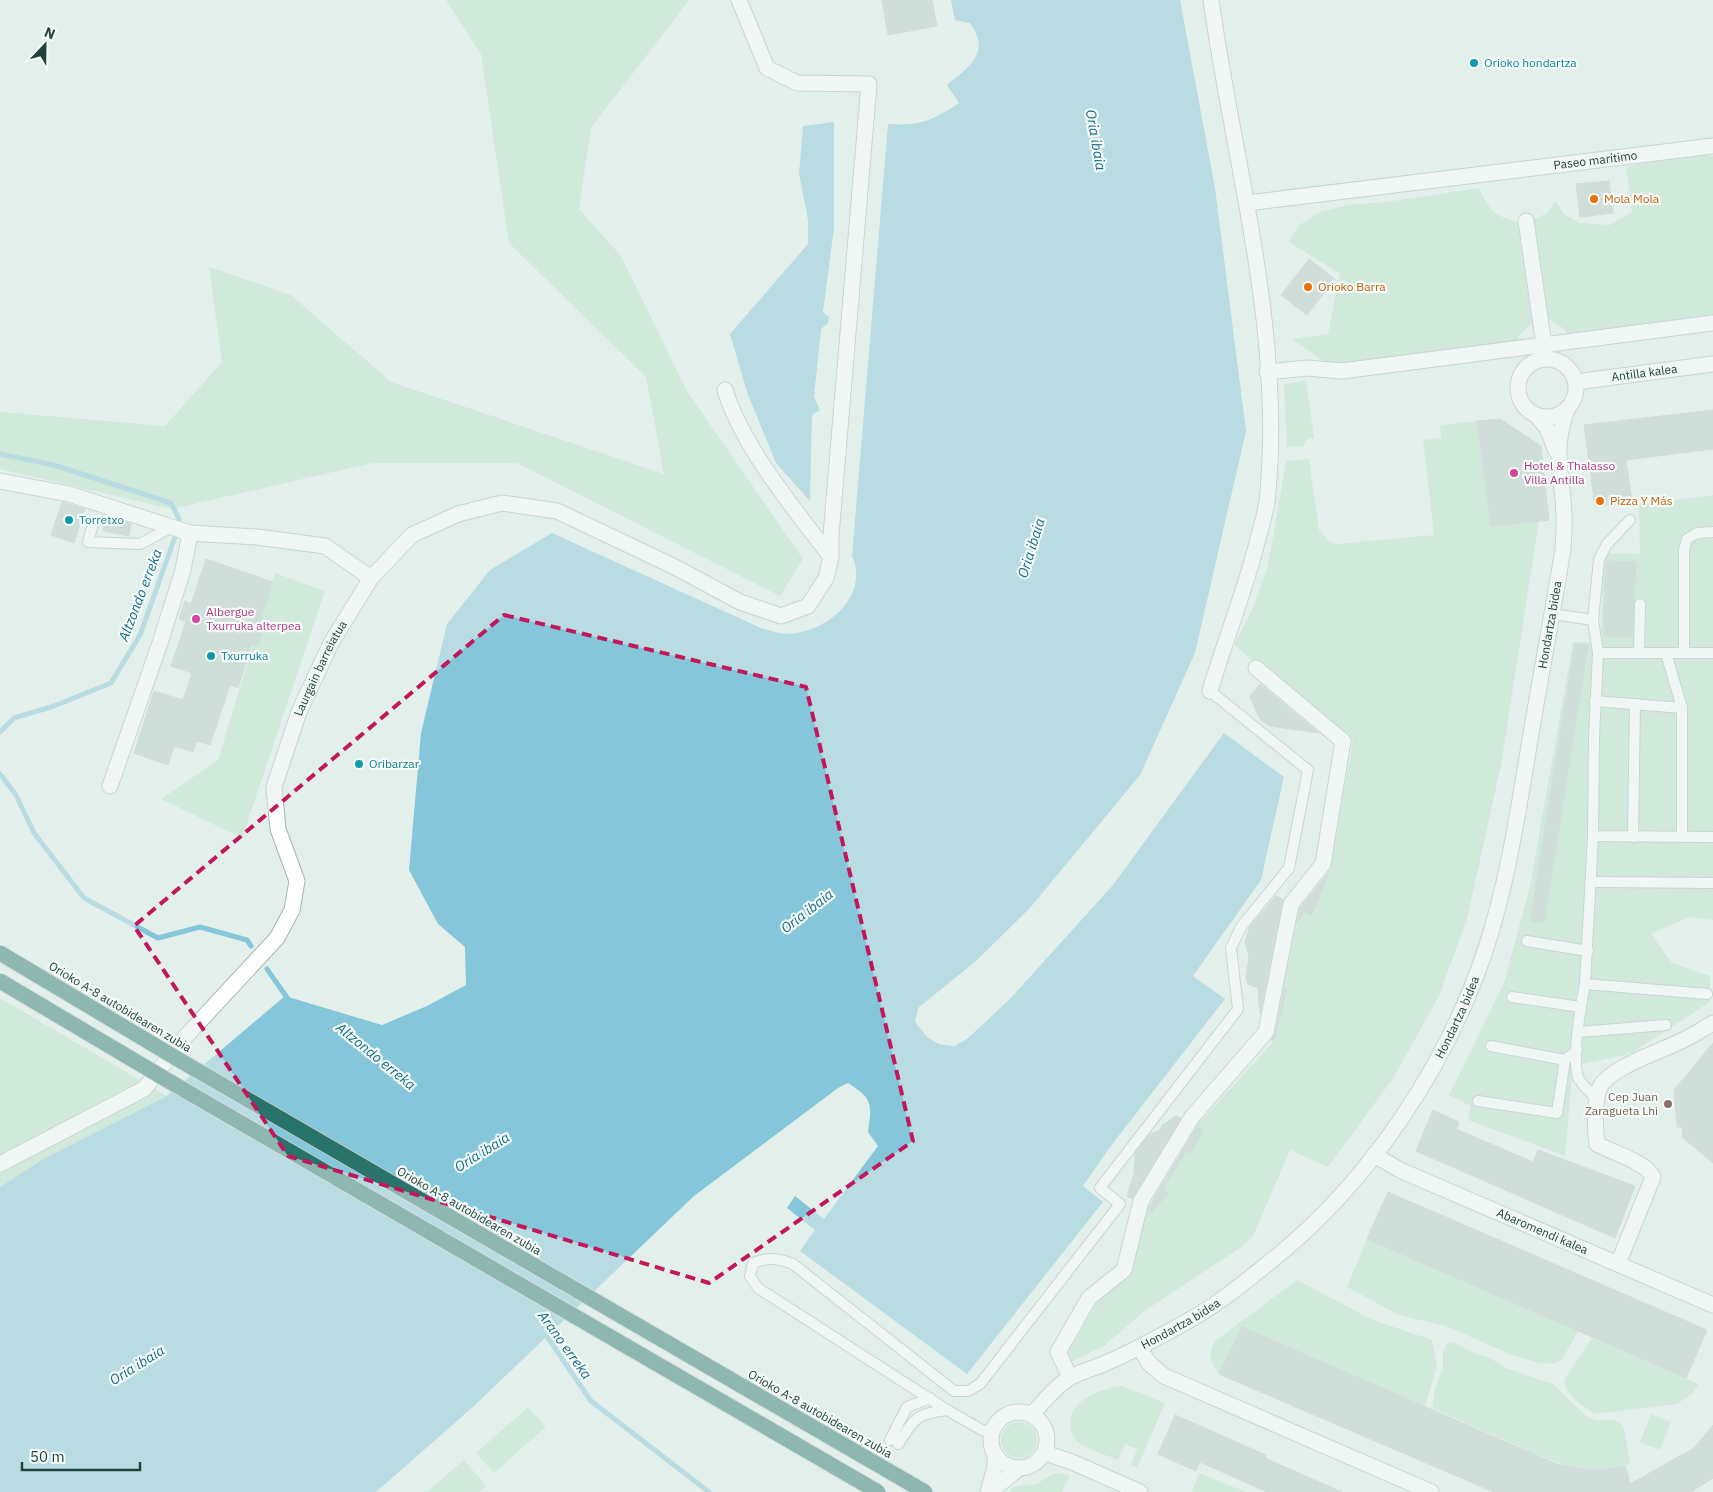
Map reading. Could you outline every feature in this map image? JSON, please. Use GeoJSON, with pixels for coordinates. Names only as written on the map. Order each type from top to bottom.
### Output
{"type":"FeatureCollection","features":[{"type":"Feature","properties":{"kind":"highway","name":"Orioko A-8 autobidearen zubia"},"geometry":{"type":"LineString","coordinates":[[0,953],[198,1071],[925,1492]]}},
{"type":"Feature","properties":{"kind":"highway"},"geometry":{"type":"LineString","coordinates":[[0,981],[167,1080],[878,1492]]}},
{"type":"Feature","properties":{"kind":"street","name":"Laurgain barreiatua"},"geometry":{"type":"LineString","coordinates":[[0,1164],[144,1089],[186,1036],[271,944],[292,910],[297,881],[278,829],[274,786],[299,712],[331,643],[371,578],[412,535],[458,514],[502,503],[557,510],[674,567],[740,602],[781,616],[808,606],[826,578],[831,557],[831,535],[869,84],[797,83],[767,68],[739,0]]}},
{"type":"Feature","properties":{"kind":"street"},"geometry":{"type":"LineString","coordinates":[[1210,691],[1227,633],[1249,575],[1267,504],[1271,426],[1258,280],[1247,203],[1211,0]]}},
{"type":"Feature","properties":{"kind":"street","name":"Paseo marítimo"},"geometry":{"type":"LineString","coordinates":[[1247,203],[1713,146]]}},
{"type":"Feature","properties":{"kind":"street"},"geometry":{"type":"LineString","coordinates":[[1526,222],[1544,351],[1565,365],[1572,372],[1576,382],[1576,392],[1567,409],[1560,430],[1557,455]]}},
{"type":"Feature","properties":{"kind":"street"},"geometry":{"type":"LineString","coordinates":[[1267,372],[1307,368],[1342,371],[1544,351],[1713,323]]}},
{"type":"Feature","properties":{"kind":"street"},"geometry":{"type":"LineString","coordinates":[[1544,351],[1528,366],[1518,382],[1521,401],[1547,428],[1557,455]]}},
{"type":"Feature","properties":{"kind":"street","name":"Antilla kalea"},"geometry":{"type":"LineString","coordinates":[[1576,382],[1713,364]]}},
{"type":"Feature","properties":{"kind":"street"},"geometry":{"type":"LineString","coordinates":[[725,390],[732,413],[764,465],[831,557]]}},
{"type":"Feature","properties":{"kind":"street"},"geometry":{"type":"LineString","coordinates":[[1536,415],[1552,416],[1567,409]]}},
{"type":"Feature","properties":{"kind":"street","name":"Hondartza bidea"},"geometry":{"type":"LineString","coordinates":[[1036,1418],[1045,1400],[1071,1378],[1139,1347],[1191,1319],[1273,1260],[1313,1222],[1374,1155],[1410,1105],[1435,1064],[1458,1018],[1485,950],[1503,891],[1563,549],[1564,515],[1557,455]]}},
{"type":"Feature","properties":{"kind":"street"},"geometry":{"type":"LineString","coordinates":[[0,481],[70,494],[190,533],[258,537],[324,546],[371,578]]}},
{"type":"Feature","properties":{"kind":"street"},"geometry":{"type":"LineString","coordinates":[[110,786],[163,635],[183,570],[190,533]]}},
{"type":"Feature","properties":{"kind":"street"},"geometry":{"type":"LineString","coordinates":[[1066,1369],[1058,1352],[1089,1298],[1124,1270],[1141,1200],[1192,1117],[1266,1032],[1292,904],[1323,864],[1343,741],[1256,668]]}},
{"type":"Feature","properties":{"kind":"street"},"geometry":{"type":"LineString","coordinates":[[1618,1264],[1653,1177],[1643,1164],[1616,1155],[1597,1144],[1594,1124],[1600,1087],[1615,1073],[1686,1039],[1713,1023]]}},
{"type":"Feature","properties":{"kind":"street","name":"Abaromendi kalea"},"geometry":{"type":"LineString","coordinates":[[1374,1155],[1402,1171],[1713,1305]]}},
{"type":"Feature","properties":{"kind":"street"},"geometry":{"type":"LineString","coordinates":[[1139,1347],[1149,1363],[1164,1376],[1431,1492]]}},
{"type":"Feature","properties":{"kind":"street"},"geometry":{"type":"LineString","coordinates":[[1024,1412],[1036,1418],[1047,1432],[1048,1443],[1045,1453],[1033,1465],[1018,1469],[989,1492],[995,1467],[991,1432],[1000,1418],[1007,1414],[1024,1412]]}},
{"type":"Feature","properties":{"kind":"street"},"geometry":{"type":"LineString","coordinates":[[1045,1453],[1072,1462],[1140,1492]]}},
{"type":"Feature","properties":{"kind":"street"},"geometry":{"type":"LineString","coordinates":[[995,1456],[1005,1465],[1018,1469]]}},
{"type":"Feature","properties":{"kind":"lane"},"geometry":{"type":"LineString","coordinates":[[1598,1101],[1578,1078],[1577,1050],[1581,1007],[1586,984],[1592,882],[1595,701],[1598,654],[1593,620],[1599,559],[1606,544],[1630,520]]}},
{"type":"Feature","properties":{"kind":"lane"},"geometry":{"type":"LineString","coordinates":[[93,524],[88,542],[140,544],[172,527]]}},
{"type":"Feature","properties":{"kind":"lane"},"geometry":{"type":"LineString","coordinates":[[1684,653],[1684,550],[1688,539],[1697,533],[1713,532]]}},
{"type":"Feature","properties":{"kind":"lane"},"geometry":{"type":"LineString","coordinates":[[1639,653],[1640,604]]}},
{"type":"Feature","properties":{"kind":"lane"},"geometry":{"type":"LineString","coordinates":[[1552,614],[1593,620]]}},
{"type":"Feature","properties":{"kind":"lane"},"geometry":{"type":"LineString","coordinates":[[1666,653],[1682,708],[1682,837]]}},
{"type":"Feature","properties":{"kind":"lane"},"geometry":{"type":"LineString","coordinates":[[1598,654],[1713,653]]}},
{"type":"Feature","properties":{"kind":"lane"},"geometry":{"type":"LineString","coordinates":[[991,1432],[982,1430],[947,1410],[758,1288],[750,1276],[753,1263],[764,1258],[779,1258],[793,1264],[954,1391],[968,1392],[980,1384],[1120,1204],[1100,1188],[1238,1008],[1231,948],[1241,927],[1289,868],[1308,770],[1210,691]]}},
{"type":"Feature","properties":{"kind":"lane"},"geometry":{"type":"LineString","coordinates":[[1595,701],[1682,708]]}},
{"type":"Feature","properties":{"kind":"lane"},"geometry":{"type":"LineString","coordinates":[[1634,837],[1635,704]]}},
{"type":"Feature","properties":{"kind":"lane"},"geometry":{"type":"LineString","coordinates":[[1593,836],[1713,838]]}},
{"type":"Feature","properties":{"kind":"lane"},"geometry":{"type":"LineString","coordinates":[[1592,882],[1713,882]]}},
{"type":"Feature","properties":{"kind":"lane"},"geometry":{"type":"LineString","coordinates":[[1527,941],[1588,951]]}},
{"type":"Feature","properties":{"kind":"lane"},"geometry":{"type":"LineString","coordinates":[[1586,984],[1707,994]]}},
{"type":"Feature","properties":{"kind":"lane"},"geometry":{"type":"LineString","coordinates":[[1512,997],[1581,1007]]}},
{"type":"Feature","properties":{"kind":"lane"},"geometry":{"type":"LineString","coordinates":[[1579,1032],[1666,1025]]}},
{"type":"Feature","properties":{"kind":"lane"},"geometry":{"type":"LineString","coordinates":[[1491,1046],[1565,1060]]}},
{"type":"Feature","properties":{"kind":"lane"},"geometry":{"type":"LineString","coordinates":[[1478,1101],[1557,1113],[1565,1060],[1577,1050]]}},
{"type":"Feature","properties":{"kind":"lane"},"geometry":{"type":"LineString","coordinates":[[930,1398],[907,1407],[894,1442],[915,1418],[930,1412],[947,1410]]}},
{"type":"Feature","properties":{"kind":"highlighted area"},"geometry":{"type":"Polygon","coordinates":[[[504,615],[806,687],[913,1141],[709,1283],[288,1156],[134,926],[504,615]]]}},
{"type":"Feature","properties":{"kind":"green space"},"geometry":{"type":"Polygon","coordinates":[[[446,0],[689,0],[591,128],[579,209],[621,256],[687,391],[803,559],[780,596],[517,463],[372,463],[172,509],[0,469],[0,410],[1,412],[165,426],[222,362],[209,267],[291,295],[391,382],[664,474],[646,377],[509,243],[481,54],[446,0]]]}},
{"type":"Feature","properties":{"kind":"green space"},"geometry":{"type":"Polygon","coordinates":[[[1705,155],[1713,156],[1713,320],[1569,337],[1563,328],[1547,318],[1534,219],[1547,213],[1555,201],[1564,214],[1579,223],[1610,225],[1632,212],[1626,167],[1646,162],[1705,155]]]}},
{"type":"Feature","properties":{"kind":"green space"},"geometry":{"type":"Polygon","coordinates":[[[1479,188],[1493,211],[1518,222],[1532,323],[1519,336],[1515,345],[1336,364],[1323,361],[1292,339],[1328,334],[1340,274],[1289,242],[1298,226],[1320,212],[1348,205],[1386,202],[1479,188]]]}},
{"type":"Feature","properties":{"kind":"green space"},"geometry":{"type":"Polygon","coordinates":[[[1306,380],[1314,438],[1306,440],[1304,446],[1287,447],[1284,385],[1306,380]]]}},
{"type":"Feature","properties":{"kind":"green space"},"geometry":{"type":"Polygon","coordinates":[[[1477,421],[1491,526],[1539,521],[1501,765],[1467,919],[1439,996],[1394,1077],[1328,1167],[1290,1150],[1253,1236],[1243,1246],[1146,1310],[1105,1345],[1071,1362],[1067,1354],[1101,1295],[1131,1272],[1147,1208],[1154,1212],[1168,1193],[1163,1189],[1186,1151],[1202,1130],[1196,1126],[1274,1041],[1287,990],[1279,987],[1287,949],[1304,912],[1312,914],[1330,868],[1353,741],[1234,645],[1253,608],[1268,566],[1286,461],[1309,459],[1319,530],[1329,541],[1338,544],[1434,535],[1423,440],[1441,438],[1440,425],[1477,421]]]}},
{"type":"Feature","properties":{"kind":"green space"},"geometry":{"type":"Polygon","coordinates":[[[1713,495],[1713,920],[1690,917],[1651,934],[1672,963],[1710,976],[1710,1002],[1630,1054],[1573,1066],[1565,1156],[1468,1120],[1471,1106],[1449,1095],[1504,983],[1530,886],[1573,642],[1600,643],[1604,553],[1640,554],[1639,505],[1713,495]]]}},
{"type":"Feature","properties":{"kind":"green space"},"geometry":{"type":"Polygon","coordinates":[[[275,573],[325,591],[242,838],[161,799],[218,760],[275,573]]]}},
{"type":"Feature","properties":{"kind":"green space"},"geometry":{"type":"Polygon","coordinates":[[[0,998],[167,1096],[43,1159],[0,1187],[0,998]]]}},
{"type":"Feature","properties":{"kind":"green space"},"geometry":{"type":"Polygon","coordinates":[[[1367,1239],[1579,1330],[1562,1359],[1553,1364],[1514,1356],[1446,1326],[1399,1315],[1347,1287],[1367,1239]]]}},
{"type":"Feature","properties":{"kind":"green space"},"geometry":{"type":"Polygon","coordinates":[[[1297,1280],[1373,1320],[1432,1340],[1437,1365],[1426,1403],[1405,1452],[1398,1450],[1418,1403],[1325,1364],[1305,1411],[1292,1407],[1313,1358],[1242,1327],[1219,1374],[1216,1370],[1211,1358],[1211,1350],[1215,1341],[1297,1280]]]}},
{"type":"Feature","properties":{"kind":"green space"},"geometry":{"type":"Polygon","coordinates":[[[1592,1338],[1699,1384],[1693,1393],[1677,1404],[1594,1414],[1571,1396],[1564,1380],[1592,1338]]]}},
{"type":"Feature","properties":{"kind":"green space"},"geometry":{"type":"Polygon","coordinates":[[[1453,1342],[1476,1354],[1490,1358],[1506,1368],[1553,1384],[1586,1416],[1596,1420],[1615,1420],[1621,1424],[1625,1431],[1630,1464],[1609,1470],[1584,1469],[1539,1455],[1523,1492],[1510,1492],[1528,1450],[1432,1408],[1435,1388],[1443,1368],[1443,1352],[1447,1343],[1453,1342]]]}},
{"type":"Feature","properties":{"kind":"green space"},"geometry":{"type":"Polygon","coordinates":[[[1122,1386],[1165,1403],[1137,1468],[1131,1465],[1137,1449],[1125,1444],[1118,1460],[1083,1446],[1073,1436],[1070,1427],[1074,1410],[1080,1403],[1095,1393],[1122,1386]]]}},
{"type":"Feature","properties":{"kind":"green space"},"geometry":{"type":"Polygon","coordinates":[[[528,1407],[546,1427],[494,1473],[476,1453],[528,1407]]]}},
{"type":"Feature","properties":{"kind":"green space"},"geometry":{"type":"Polygon","coordinates":[[[1651,1414],[1671,1422],[1660,1450],[1640,1442],[1651,1414]]]}},
{"type":"Feature","properties":{"kind":"green space"},"geometry":{"type":"Polygon","coordinates":[[[1019,1422],[1026,1423],[1032,1427],[1036,1433],[1036,1447],[1032,1453],[1026,1457],[1019,1458],[1012,1457],[1006,1453],[1002,1447],[1001,1440],[1002,1433],[1006,1427],[1012,1423],[1019,1422]]]}},
{"type":"Feature","properties":{"kind":"green space"},"geometry":{"type":"Polygon","coordinates":[[[464,1460],[486,1486],[479,1492],[427,1492],[464,1460]]]}},
{"type":"Feature","properties":{"kind":"green space"},"geometry":{"type":"Polygon","coordinates":[[[1055,1473],[1070,1475],[1062,1492],[1009,1492],[1013,1487],[1036,1484],[1055,1473]]]}},
{"type":"Feature","properties":{"kind":"green space"},"geometry":{"type":"Polygon","coordinates":[[[1199,1473],[1246,1492],[1192,1492],[1199,1473]]]}},
{"type":"Feature","properties":{"kind":"water","name":"Oria ibaia"},"geometry":{"type":"Polygon","coordinates":[[[951,0],[1180,0],[1215,188],[1246,431],[1195,653],[1140,775],[1030,908],[976,961],[918,1008],[915,1022],[927,1037],[939,1044],[954,1046],[967,1039],[1010,999],[1113,885],[1224,733],[1284,777],[1261,880],[1193,976],[1225,999],[1110,1147],[1083,1186],[1103,1202],[967,1374],[800,1251],[815,1230],[787,1208],[795,1196],[824,1219],[878,1146],[868,1132],[869,1103],[862,1093],[848,1083],[838,1088],[694,1196],[475,1405],[376,1492],[0,1492],[0,1187],[43,1159],[167,1096],[285,996],[382,1025],[427,1006],[466,985],[465,947],[438,924],[409,870],[421,733],[447,624],[490,570],[552,533],[761,628],[785,634],[812,629],[824,623],[835,616],[851,596],[855,584],[856,569],[852,556],[888,124],[909,124],[925,121],[959,103],[947,85],[970,65],[978,51],[978,42],[976,33],[970,23],[955,20],[951,0]]]}},
{"type":"Feature","properties":{"kind":"water"},"geometry":{"type":"Polygon","coordinates":[[[834,122],[834,228],[823,312],[829,317],[828,323],[821,329],[814,397],[820,410],[812,415],[810,501],[776,463],[748,395],[730,334],[808,244],[808,220],[799,173],[803,126],[834,122]]]}},
{"type":"Feature","properties":{"kind":"building"},"geometry":{"type":"Polygon","coordinates":[[[882,0],[932,0],[937,26],[888,35],[882,0]]]}},
{"type":"Feature","properties":{"kind":"building","name":"Mola Mola"},"geometry":{"type":"Polygon","coordinates":[[[1609,181],[1613,213],[1580,217],[1576,184],[1609,181]]]}},
{"type":"Feature","properties":{"kind":"building","name":"Orioko Barra"},"geometry":{"type":"Polygon","coordinates":[[[1309,259],[1335,279],[1307,315],[1281,295],[1309,259]]]}},
{"type":"Feature","properties":{"kind":"building"},"geometry":{"type":"Polygon","coordinates":[[[1713,410],[1713,449],[1626,460],[1632,501],[1595,506],[1584,425],[1713,410]]]}},
{"type":"Feature","properties":{"kind":"building","name":"Hotel & Thalasso Villa Antilla"},"geometry":{"type":"Polygon","coordinates":[[[1500,419],[1541,446],[1549,520],[1491,526],[1477,421],[1500,419]]]}},
{"type":"Feature","properties":{"kind":"building","name":"Torretxo"},"geometry":{"type":"Polygon","coordinates":[[[62,502],[85,509],[74,543],[51,535],[62,502]]]}},
{"type":"Feature","properties":{"kind":"building"},"geometry":{"type":"Polygon","coordinates":[[[106,516],[131,524],[129,536],[103,531],[106,516]]]}},
{"type":"Feature","properties":{"kind":"building","name":"Txurruka"},"geometry":{"type":"Polygon","coordinates":[[[206,559],[273,582],[258,627],[263,629],[258,646],[252,644],[238,688],[230,685],[210,745],[197,741],[193,752],[174,746],[168,765],[134,753],[154,691],[183,700],[192,673],[171,666],[186,622],[179,619],[185,601],[191,604],[206,559]]]}},
{"type":"Feature","properties":{"kind":"building"},"geometry":{"type":"Polygon","coordinates":[[[1606,561],[1636,562],[1632,637],[1604,636],[1606,561]]]}},
{"type":"Feature","properties":{"kind":"building"},"geometry":{"type":"Polygon","coordinates":[[[1575,643],[1588,645],[1544,923],[1530,921],[1575,643]]]}},
{"type":"Feature","properties":{"kind":"building"},"geometry":{"type":"Polygon","coordinates":[[[1260,684],[1319,733],[1269,726],[1259,718],[1250,696],[1260,684]]]}},
{"type":"Feature","properties":{"kind":"building"},"geometry":{"type":"Polygon","coordinates":[[[1329,872],[1312,915],[1304,912],[1296,926],[1300,908],[1329,872]]]}},
{"type":"Feature","properties":{"kind":"building"},"geometry":{"type":"Polygon","coordinates":[[[1276,896],[1283,899],[1260,1014],[1258,988],[1248,984],[1246,979],[1249,957],[1245,942],[1249,928],[1276,896]]]}},
{"type":"Feature","properties":{"kind":"building"},"geometry":{"type":"Polygon","coordinates":[[[1284,988],[1287,989],[1274,1041],[1271,1040],[1275,1034],[1284,988]]]}},
{"type":"Feature","properties":{"kind":"building"},"geometry":{"type":"Polygon","coordinates":[[[1713,1043],[1713,1163],[1682,1137],[1683,1127],[1677,1127],[1674,1090],[1713,1043]]]}},
{"type":"Feature","properties":{"kind":"building"},"geometry":{"type":"Polygon","coordinates":[[[1433,1110],[1459,1122],[1456,1129],[1533,1162],[1538,1150],[1635,1186],[1615,1238],[1416,1151],[1433,1110]]]}},
{"type":"Feature","properties":{"kind":"building"},"geometry":{"type":"Polygon","coordinates":[[[1176,1116],[1181,1118],[1132,1199],[1128,1197],[1134,1174],[1135,1153],[1150,1134],[1160,1130],[1162,1125],[1176,1116]]]}},
{"type":"Feature","properties":{"kind":"building"},"geometry":{"type":"Polygon","coordinates":[[[1197,1127],[1203,1130],[1191,1153],[1186,1151],[1163,1189],[1168,1193],[1153,1212],[1149,1209],[1150,1205],[1197,1127]]]}},
{"type":"Feature","properties":{"kind":"building"},"geometry":{"type":"Polygon","coordinates":[[[1388,1192],[1707,1330],[1686,1378],[1367,1239],[1388,1192]]]}},
{"type":"Feature","properties":{"kind":"building"},"geometry":{"type":"Polygon","coordinates":[[[1242,1327],[1557,1464],[1581,1469],[1604,1470],[1626,1467],[1630,1484],[1694,1448],[1713,1425],[1713,1478],[1691,1492],[1494,1492],[1219,1374],[1242,1327]]]}},
{"type":"Feature","properties":{"kind":"building"},"geometry":{"type":"Polygon","coordinates":[[[1175,1415],[1266,1455],[1265,1458],[1342,1492],[1267,1492],[1200,1462],[1196,1471],[1158,1454],[1175,1415]]]}},
{"type":"Feature","properties":{"kind":"waterway","name":"Altzondo erreka"},"geometry":{"type":"LineString","coordinates":[[0,454],[54,465],[171,503],[179,519]]}},
{"type":"Feature","properties":{"kind":"waterway","name":"Altzondo erreka"},"geometry":{"type":"LineString","coordinates":[[0,732],[14,718],[54,706],[111,683],[140,635],[175,537]]}},
{"type":"Feature","properties":{"kind":"waterway","name":"Altzondo erreka"},"geometry":{"type":"LineString","coordinates":[[0,774],[16,795],[34,833],[84,898],[158,938],[200,927],[247,940],[251,946]]}},
{"type":"Feature","properties":{"kind":"waterway","name":"Altzondo erreka"},"geometry":{"type":"LineString","coordinates":[[267,969],[288,999]]}},
{"type":"Feature","properties":{"kind":"waterway","name":"Arano erreka"},"geometry":{"type":"LineString","coordinates":[[544,1332],[591,1401],[709,1492]]}},
{"type":"Feature","properties":{"kind":"place","name":"Orioko hondartza"},"geometry":{"type":"Point","coordinates":[1474,63]}},
{"type":"Feature","properties":{"kind":"place","name":"Mola Mola"},"geometry":{"type":"Point","coordinates":[1594,199]}},
{"type":"Feature","properties":{"kind":"place","name":"Orioko Barra"},"geometry":{"type":"Point","coordinates":[1308,287]}},
{"type":"Feature","properties":{"kind":"place","name":"Hotel & Thalasso Villa Antilla"},"geometry":{"type":"Point","coordinates":[1514,473]}},
{"type":"Feature","properties":{"kind":"place","name":"Pizza Y Más"},"geometry":{"type":"Point","coordinates":[1600,501]}},
{"type":"Feature","properties":{"kind":"place","name":"Torretxo"},"geometry":{"type":"Point","coordinates":[69,520]}},
{"type":"Feature","properties":{"kind":"place","name":"Albergue Txurruka alterpea"},"geometry":{"type":"Point","coordinates":[196,619]}},
{"type":"Feature","properties":{"kind":"place","name":"Txurruka"},"geometry":{"type":"Point","coordinates":[211,656]}},
{"type":"Feature","properties":{"kind":"place","name":"Oribarzar"},"geometry":{"type":"Point","coordinates":[359,764]}},
{"type":"Feature","properties":{"kind":"place","name":"Cep Juan Zaragueta Lhi"},"geometry":{"type":"Point","coordinates":[1668,1104]}}]}
